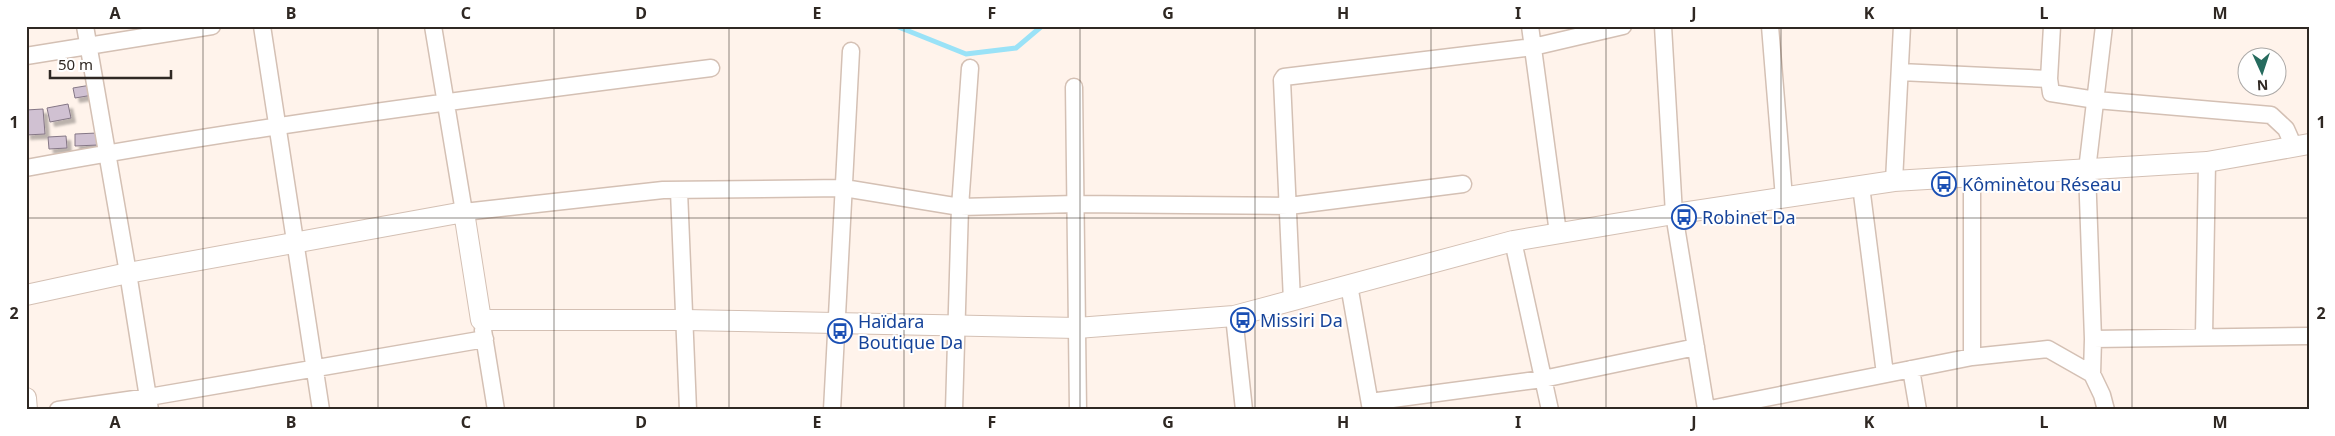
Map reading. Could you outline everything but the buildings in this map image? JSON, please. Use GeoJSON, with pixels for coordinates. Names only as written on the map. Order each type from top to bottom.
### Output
{"type":"FeatureCollection","features":[{"type":"Feature","properties":{"kind":"street"},"geometry":{"type":"LineString","coordinates":[[85,26],[149,403]]}},
{"type":"Feature","properties":{"kind":"street"},"geometry":{"type":"LineString","coordinates":[[26,56],[212,26]]}},
{"type":"Feature","properties":{"kind":"street"},"geometry":{"type":"LineString","coordinates":[[262,26],[321,410]]}},
{"type":"Feature","properties":{"kind":"street"},"geometry":{"type":"LineString","coordinates":[[433,26],[496,410]]}},
{"type":"Feature","properties":{"kind":"street"},"geometry":{"type":"LineString","coordinates":[[1530,26],[1558,233]]}},
{"type":"Feature","properties":{"kind":"street"},"geometry":{"type":"LineString","coordinates":[[1292,301],[1282,80],[1284,77],[1533,47],[1623,26]]}},
{"type":"Feature","properties":{"kind":"street"},"geometry":{"type":"LineString","coordinates":[[1663,26],[1674,214],[1706,410],[1731,407],[1972,357],[2048,349],[2092,374]]}},
{"type":"Feature","properties":{"kind":"street"},"geometry":{"type":"LineString","coordinates":[[1770,26],[1784,198]]}},
{"type":"Feature","properties":{"kind":"street"},"geometry":{"type":"LineString","coordinates":[[1894,181],[1902,26]]}},
{"type":"Feature","properties":{"kind":"street"},"geometry":{"type":"LineString","coordinates":[[2052,26],[2049,79],[2051,93],[2096,100],[2270,115],[2302,146]]}},
{"type":"Feature","properties":{"kind":"street"},"geometry":{"type":"LineString","coordinates":[[2104,26],[2087,170],[2093,339],[2092,374],[2102,395],[2106,410]]}},
{"type":"Feature","properties":{"kind":"street"},"geometry":{"type":"LineString","coordinates":[[832,410],[851,51]]}},
{"type":"Feature","properties":{"kind":"street"},"geometry":{"type":"LineString","coordinates":[[26,168],[107,153],[445,102],[711,68]]}},
{"type":"Feature","properties":{"kind":"street"},"geometry":{"type":"LineString","coordinates":[[954,410],[960,207],[970,68]]}},
{"type":"Feature","properties":{"kind":"street"},"geometry":{"type":"LineString","coordinates":[[1900,72],[2049,79]]}},
{"type":"Feature","properties":{"kind":"street"},"geometry":{"type":"LineString","coordinates":[[1074,87],[1078,410]]}},
{"type":"Feature","properties":{"kind":"street"},"geometry":{"type":"LineString","coordinates":[[58,410],[149,403],[314,369],[483,330],[685,320],[1077,328],[1234,316],[1513,241],[1674,214],[1894,181],[2207,162],[2302,146]]}},
{"type":"Feature","properties":{"kind":"street"},"geometry":{"type":"LineString","coordinates":[[2204,336],[2207,162]]}},
{"type":"Feature","properties":{"kind":"street"},"geometry":{"type":"LineString","coordinates":[[1972,176],[1972,357]]}},
{"type":"Feature","properties":{"kind":"street"},"geometry":{"type":"LineString","coordinates":[[26,295],[128,272],[464,212],[663,190],[844,188],[960,207],[1076,204],[1289,206],[1463,184]]}},
{"type":"Feature","properties":{"kind":"street"},"geometry":{"type":"LineString","coordinates":[[1861,186],[1885,374]]}},
{"type":"Feature","properties":{"kind":"street"},"geometry":{"type":"LineString","coordinates":[[679,191],[688,410]]}},
{"type":"Feature","properties":{"kind":"street"},"geometry":{"type":"LineString","coordinates":[[1513,241],[1550,410]]}},
{"type":"Feature","properties":{"kind":"street"},"geometry":{"type":"LineString","coordinates":[[1350,285],[1370,406],[1543,379],[1696,347]]}},
{"type":"Feature","properties":{"kind":"street"},"geometry":{"type":"LineString","coordinates":[[1234,316],[1244,410]]}},
{"type":"Feature","properties":{"kind":"street"},"geometry":{"type":"LineString","coordinates":[[2093,339],[2309,336]]}},
{"type":"Feature","properties":{"kind":"street"},"geometry":{"type":"LineString","coordinates":[[1911,369],[1918,410]]}},
{"type":"Feature","properties":{"kind":"street"},"geometry":{"type":"LineString","coordinates":[[26,398],[28,410]]}},
{"type":"Feature","properties":{"kind":"waterway"},"geometry":{"type":"LineString","coordinates":[[896,26],[966,54],[1016,48],[1042,26]]}},
{"type":"Feature","properties":{"kind":"place","name":"Kôminètou Réseau"},"geometry":{"type":"Point","coordinates":[1944,184]}},
{"type":"Feature","properties":{"kind":"place","name":"Robinet Da"},"geometry":{"type":"Point","coordinates":[1684,217]}},
{"type":"Feature","properties":{"kind":"place","name":"Missiri Da"},"geometry":{"type":"Point","coordinates":[1243,320]}},
{"type":"Feature","properties":{"kind":"place","name":"Haïdara Boutique Da"},"geometry":{"type":"Point","coordinates":[840,331]}}]}
